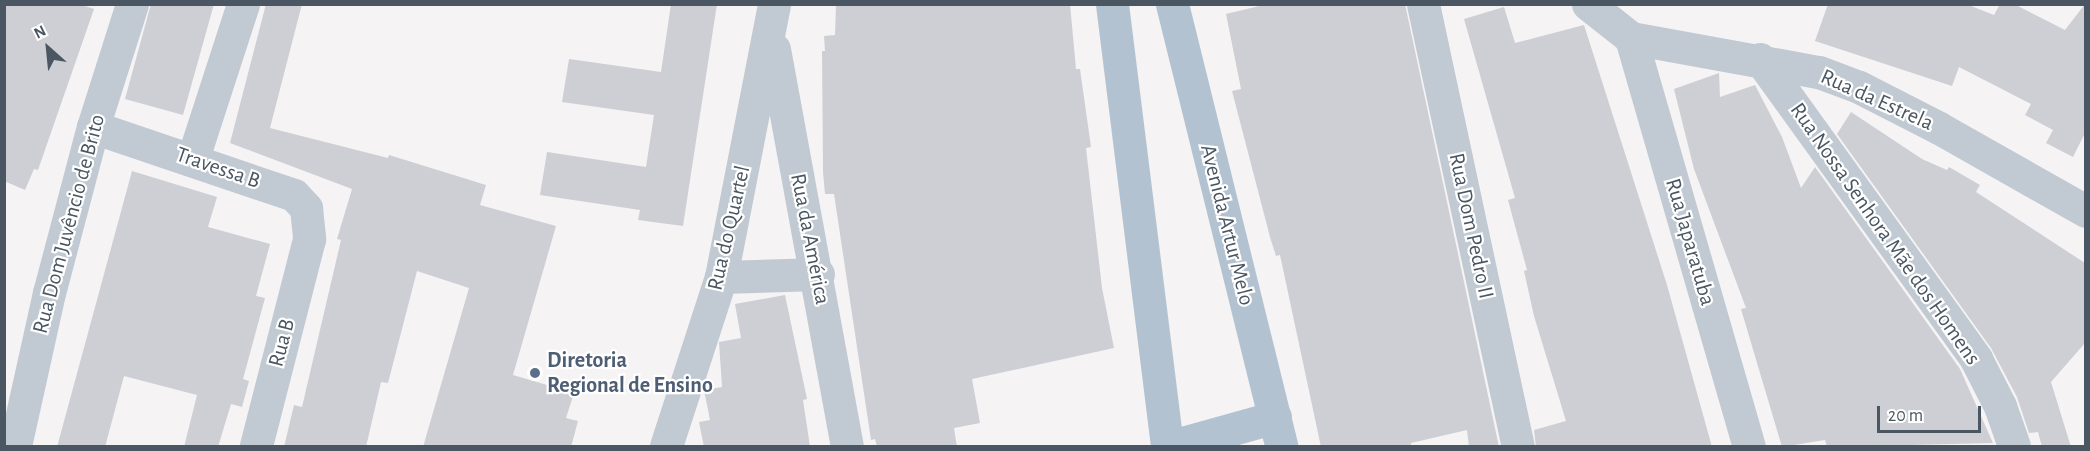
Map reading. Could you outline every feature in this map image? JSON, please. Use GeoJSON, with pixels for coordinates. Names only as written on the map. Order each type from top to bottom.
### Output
{"type":"FeatureCollection","features":[{"type":"Feature","properties":{"kind":"main road"},"geometry":{"type":"LineString","coordinates":[[1112,4],[1167,447]]}},
{"type":"Feature","properties":{"kind":"main road","name":"Avenida Artur Melo"},"geometry":{"type":"LineString","coordinates":[[1172,4],[1278,432]]}},
{"type":"Feature","properties":{"kind":"main road"},"geometry":{"type":"LineString","coordinates":[[1172,447],[1278,432]]}},
{"type":"Feature","properties":{"kind":"street","name":"Rua Dom Juvêncio de Brito"},"geometry":{"type":"LineString","coordinates":[[15,447],[49,293],[93,127],[132,4]]}},
{"type":"Feature","properties":{"kind":"street"},"geometry":{"type":"LineString","coordinates":[[193,158],[243,4]]}},
{"type":"Feature","properties":{"kind":"street","name":"Rua Dom Pedro II"},"geometry":{"type":"LineString","coordinates":[[1423,4],[1518,447]]}},
{"type":"Feature","properties":{"kind":"street","name":"Rua da Estrela"},"geometry":{"type":"LineString","coordinates":[[1588,4],[1631,38],[1760,59],[1819,72],[1859,87],[1939,128],[2085,212]]}},
{"type":"Feature","properties":{"kind":"street","name":"Rua da América"},"geometry":{"type":"LineString","coordinates":[[772,19],[847,447]]}},
{"type":"Feature","properties":{"kind":"street","name":"Rua do Quartel"},"geometry":{"type":"LineString","coordinates":[[666,447],[721,277],[772,19]]}},
{"type":"Feature","properties":{"kind":"street","name":"Rua Japaratuba"},"geometry":{"type":"LineString","coordinates":[[1631,38],[1749,447]]}},
{"type":"Feature","properties":{"kind":"street","name":"Rua Nossa Senhora Mãe dos Homens"},"geometry":{"type":"LineString","coordinates":[[1760,59],[1976,359],[2000,406],[2014,447]]}},
{"type":"Feature","properties":{"kind":"street","name":"Travessa B"},"geometry":{"type":"LineString","coordinates":[[93,127],[193,158],[294,195],[306,208],[309,239]]}},
{"type":"Feature","properties":{"kind":"street","name":"Rua B"},"geometry":{"type":"LineString","coordinates":[[256,447],[309,239]]}},
{"type":"Feature","properties":{"kind":"street"},"geometry":{"type":"LineString","coordinates":[[721,277],[818,274]]}},
{"type":"Feature","properties":{"kind":"building"},"geometry":{"type":"Polygon","coordinates":[[[4,4],[79,4],[94,9],[38,170],[34,169],[25,190],[4,181],[4,4]]]}},
{"type":"Feature","properties":{"kind":"building"},"geometry":{"type":"Polygon","coordinates":[[[151,4],[214,4],[183,115],[125,99],[151,4]]]}},
{"type":"Feature","properties":{"kind":"building"},"geometry":{"type":"Polygon","coordinates":[[[266,4],[302,4],[270,128],[388,158],[389,155],[486,185],[480,205],[556,226],[513,375],[574,393],[566,418],[578,421],[571,447],[423,447],[469,288],[417,271],[388,383],[381,382],[366,447],[284,447],[294,405],[302,407],[341,240],[337,239],[352,189],[230,143],[266,4]]]}},
{"type":"Feature","properties":{"kind":"building"},"geometry":{"type":"Polygon","coordinates":[[[671,4],[717,4],[683,226],[638,220],[640,210],[540,195],[547,152],[646,167],[654,115],[562,102],[569,59],[661,72],[671,4]]]}},
{"type":"Feature","properties":{"kind":"building"},"geometry":{"type":"Polygon","coordinates":[[[836,4],[1070,4],[1076,69],[1080,69],[1091,147],[1086,148],[1102,288],[1114,348],[972,379],[980,423],[954,428],[957,447],[877,447],[875,439],[871,440],[834,194],[825,194],[823,172],[822,51],[825,51],[824,36],[835,35],[836,4]]]}},
{"type":"Feature","properties":{"kind":"building"},"geometry":{"type":"Polygon","coordinates":[[[1268,4],[1405,4],[1499,447],[1469,447],[1467,430],[1411,443],[1411,447],[1321,447],[1280,255],[1276,256],[1270,237],[1232,91],[1241,89],[1226,14],[1268,4]]]}},
{"type":"Feature","properties":{"kind":"building"},"geometry":{"type":"Polygon","coordinates":[[[1828,4],[1966,4],[1994,15],[2000,4],[2014,4],[2065,30],[2085,4],[2085,133],[2073,157],[2046,143],[2053,130],[2025,115],[2031,104],[1959,67],[1952,86],[1815,41],[1828,4]]]}},
{"type":"Feature","properties":{"kind":"building"},"geometry":{"type":"Polygon","coordinates":[[[1504,7],[1515,43],[1584,25],[1667,285],[1712,447],[1536,447],[1534,430],[1566,421],[1534,316],[1524,271],[1527,270],[1508,200],[1515,198],[1464,19],[1504,7]]]}},
{"type":"Feature","properties":{"kind":"building"},"geometry":{"type":"Polygon","coordinates":[[[1719,73],[1720,97],[1755,85],[1782,137],[1801,188],[1815,167],[1960,369],[1993,443],[1827,447],[1825,440],[1782,447],[1741,309],[1746,308],[1694,169],[1674,89],[1719,73]]]}},
{"type":"Feature","properties":{"kind":"building"},"geometry":{"type":"Polygon","coordinates":[[[1851,112],[1922,159],[1947,170],[1949,167],[1980,185],[1976,192],[2085,263],[2085,343],[2051,382],[2071,447],[2042,447],[2038,432],[2029,433],[2017,397],[1991,348],[1837,134],[1851,112]]]}},
{"type":"Feature","properties":{"kind":"building"},"geometry":{"type":"Polygon","coordinates":[[[132,171],[217,197],[208,227],[270,244],[256,296],[265,298],[243,379],[249,381],[242,407],[231,404],[218,447],[184,447],[197,395],[124,376],[105,447],[57,447],[132,171]]]}},
{"type":"Feature","properties":{"kind":"building"},"geometry":{"type":"Polygon","coordinates":[[[785,295],[807,399],[803,400],[810,447],[704,447],[699,422],[710,420],[704,390],[722,387],[719,342],[741,338],[735,304],[785,295]]]}},
{"type":"Feature","properties":{"kind":"place","name":"Diretoria Regional de Ensino"},"geometry":{"type":"Point","coordinates":[535,373]}}]}
